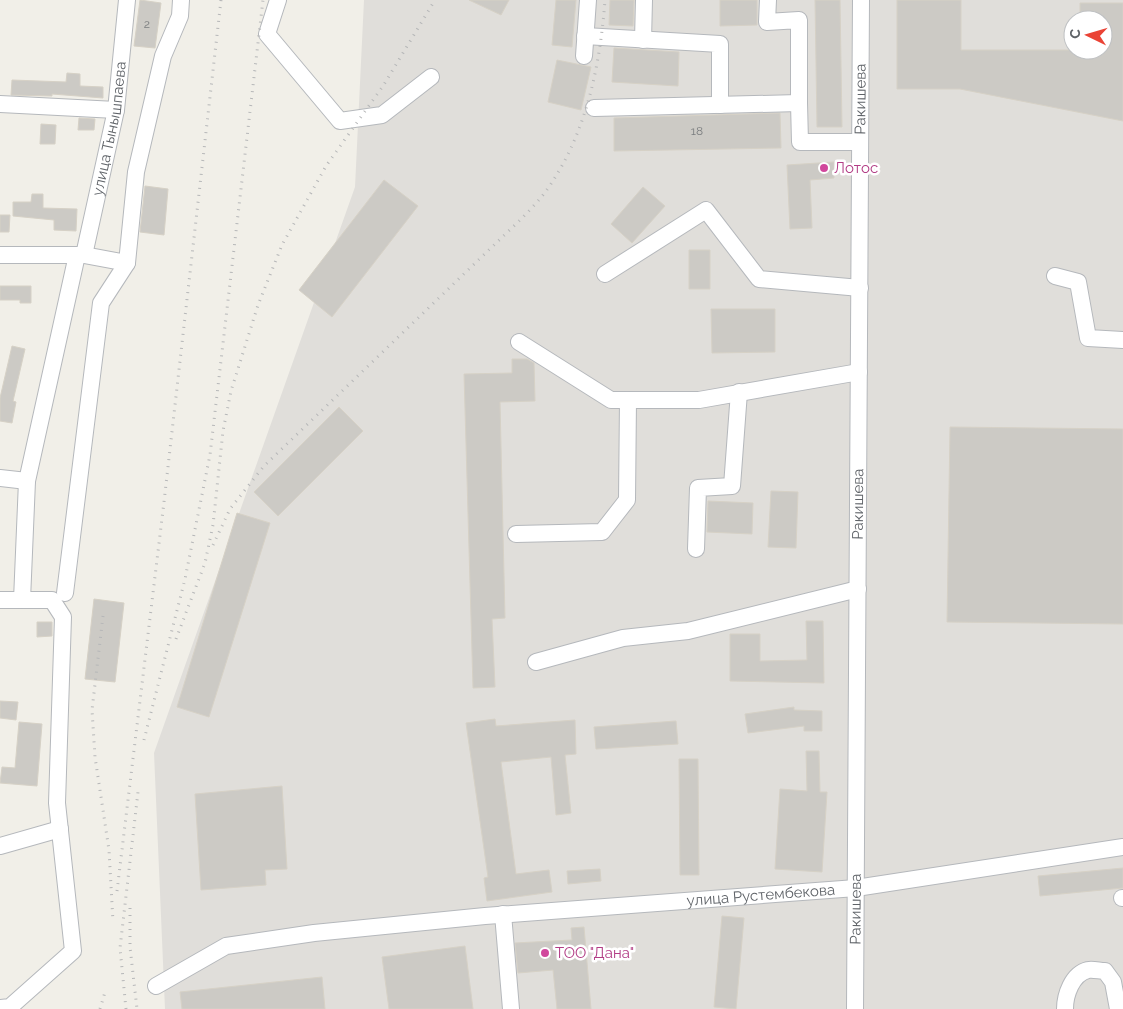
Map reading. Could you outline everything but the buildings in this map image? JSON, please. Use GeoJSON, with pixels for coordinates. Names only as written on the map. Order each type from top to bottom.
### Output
{"type":"FeatureCollection","features":[{"type":"Feature","properties":{"kind":"street","name":"улица Тынышпаева"},"geometry":{"type":"LineString","coordinates":[[22,600],[27,481],[116,110],[127,0]]}},
{"type":"Feature","properties":{"kind":"street"},"geometry":{"type":"LineString","coordinates":[[0,1008],[10,1007],[73,951],[57,794],[64,617],[59,596],[101,303],[127,263],[136,172],[163,56],[180,16],[182,0]]}},
{"type":"Feature","properties":{"kind":"street"},"geometry":{"type":"LineString","coordinates":[[278,0],[267,34],[340,121],[382,115],[431,77]]}},
{"type":"Feature","properties":{"kind":"street"},"geometry":{"type":"LineString","coordinates":[[584,56],[588,0]]}},
{"type":"Feature","properties":{"kind":"street"},"geometry":{"type":"LineString","coordinates":[[643,40],[644,0]]}},
{"type":"Feature","properties":{"kind":"street"},"geometry":{"type":"LineString","coordinates":[[768,0],[767,22],[799,20],[800,142],[860,142]]}},
{"type":"Feature","properties":{"kind":"street","name":"Ракишева"},"geometry":{"type":"LineString","coordinates":[[854,1009],[861,0]]}},
{"type":"Feature","properties":{"kind":"street"},"geometry":{"type":"LineString","coordinates":[[585,36],[720,44],[720,105]]}},
{"type":"Feature","properties":{"kind":"street"},"geometry":{"type":"LineString","coordinates":[[594,108],[799,103]]}},
{"type":"Feature","properties":{"kind":"street"},"geometry":{"type":"LineString","coordinates":[[0,104],[116,110]]}},
{"type":"Feature","properties":{"kind":"street"},"geometry":{"type":"LineString","coordinates":[[605,274],[706,210],[759,279],[860,288]]}},
{"type":"Feature","properties":{"kind":"street"},"geometry":{"type":"LineString","coordinates":[[0,255],[80,255],[127,263]]}},
{"type":"Feature","properties":{"kind":"street"},"geometry":{"type":"LineString","coordinates":[[1055,276],[1078,282],[1088,338],[1123,340]]}},
{"type":"Feature","properties":{"kind":"street"},"geometry":{"type":"LineString","coordinates":[[519,342],[611,400],[699,400],[859,372]]}},
{"type":"Feature","properties":{"kind":"street"},"geometry":{"type":"LineString","coordinates":[[696,549],[698,488],[732,486],[739,392]]}},
{"type":"Feature","properties":{"kind":"street"},"geometry":{"type":"LineString","coordinates":[[516,534],[602,532],[628,500],[628,400]]}},
{"type":"Feature","properties":{"kind":"street"},"geometry":{"type":"LineString","coordinates":[[0,478],[27,481]]}},
{"type":"Feature","properties":{"kind":"street"},"geometry":{"type":"LineString","coordinates":[[536,662],[623,638],[688,631],[858,589]]}},
{"type":"Feature","properties":{"kind":"street"},"geometry":{"type":"LineString","coordinates":[[0,600],[59,596]]}},
{"type":"Feature","properties":{"kind":"street"},"geometry":{"type":"LineString","coordinates":[[0,833],[8,844],[60,829]]}},
{"type":"Feature","properties":{"kind":"street","name":"улица Рустембекова"},"geometry":{"type":"LineString","coordinates":[[156,986],[226,946],[314,933],[503,914],[856,888],[1123,847]]}},
{"type":"Feature","properties":{"kind":"street"},"geometry":{"type":"LineString","coordinates":[[503,914],[511,1009]]}},
{"type":"Feature","properties":{"kind":"street"},"geometry":{"type":"LineString","coordinates":[[1065,1009],[1066,994],[1078,976],[1089,970],[1105,971],[1114,982],[1118,1009]]}},
{"type":"Feature","properties":{"kind":"shaded area"},"geometry":{"type":"Polygon","coordinates":[[[364,0],[1123,0],[1123,1009],[165,1009],[154,753],[355,187],[364,0]]]}},
{"type":"Feature","properties":{"kind":"railway"},"geometry":{"type":"LineString","coordinates":[[117,891],[164,502],[221,0]]}},
{"type":"Feature","properties":{"kind":"railway"},"geometry":{"type":"LineString","coordinates":[[144,740],[185,579],[210,455],[263,0]]}},
{"type":"Feature","properties":{"kind":"railway"},"geometry":{"type":"LineString","coordinates":[[176,639],[205,563],[213,525],[223,431],[231,391],[258,305],[282,245],[326,166],[383,86],[435,0]]}},
{"type":"Feature","properties":{"kind":"railway"},"geometry":{"type":"LineString","coordinates":[[213,545],[230,509],[264,466],[518,222],[546,191],[571,147],[589,100],[595,75],[605,0]]}},
{"type":"Feature","properties":{"kind":"railway"},"geometry":{"type":"LineString","coordinates":[[103,616],[92,710],[95,757],[109,850],[113,922]]}},
{"type":"Feature","properties":{"kind":"railway"},"geometry":{"type":"LineString","coordinates":[[126,1009],[120,948],[138,792]]}},
{"type":"Feature","properties":{"kind":"railway"},"geometry":{"type":"LineString","coordinates":[[130,908],[130,947],[137,1009]]}},
{"type":"Feature","properties":{"kind":"railway"},"geometry":{"type":"LineString","coordinates":[[100,1009],[105,992]]}},
{"type":"Feature","properties":{"kind":"place","name":"Лотос"},"geometry":{"type":"Point","coordinates":[824,168]}},
{"type":"Feature","properties":{"kind":"place","name":"ТОО \"Дана\""},"geometry":{"type":"Point","coordinates":[545,953]}}]}
